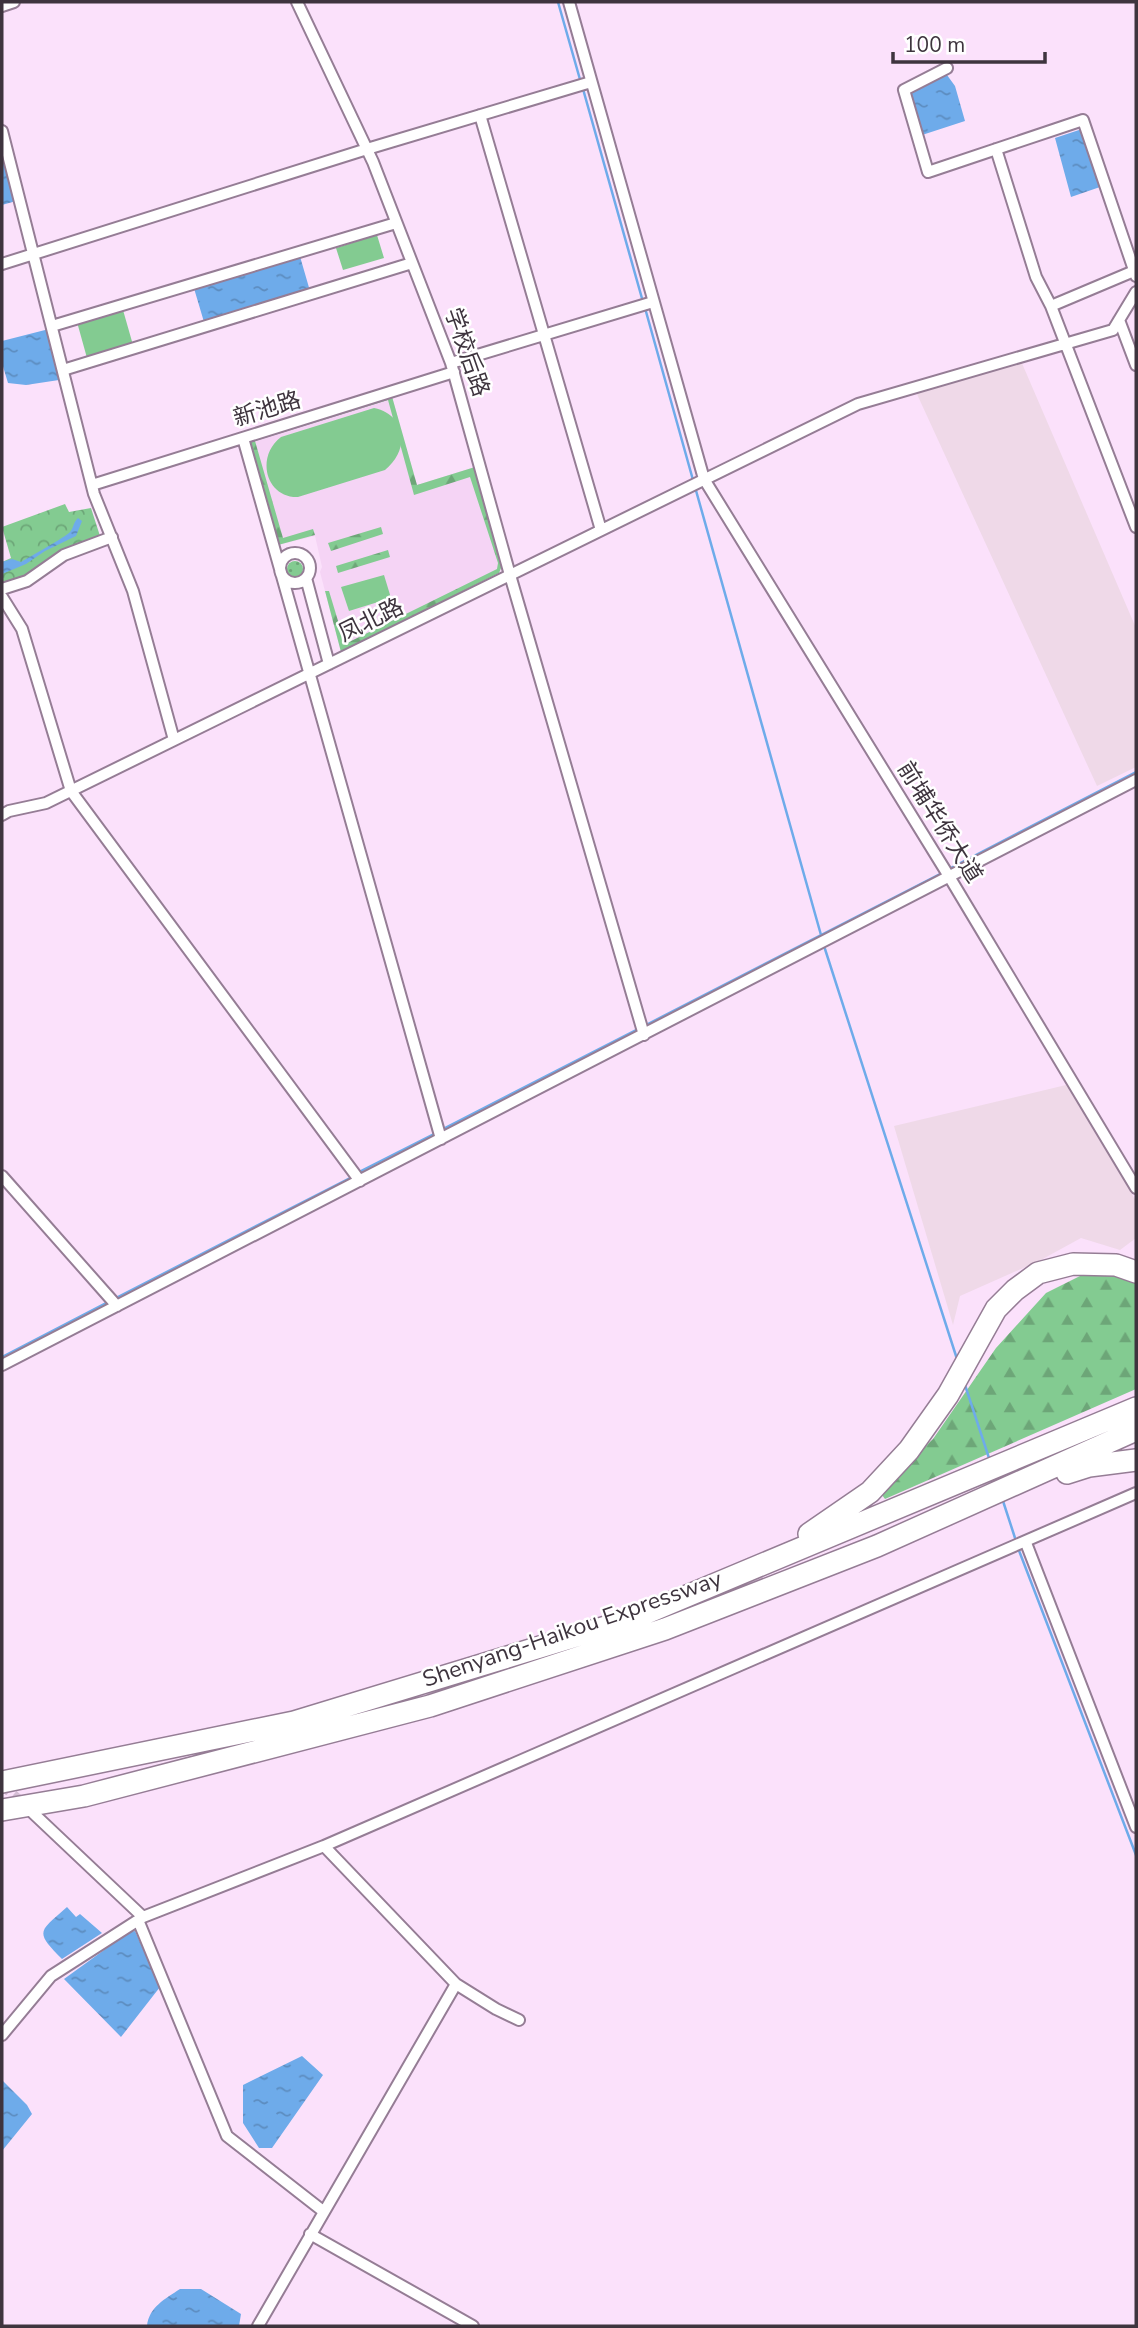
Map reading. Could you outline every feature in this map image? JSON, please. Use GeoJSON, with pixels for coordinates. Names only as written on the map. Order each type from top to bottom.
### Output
{"type":"FeatureCollection","features":[{"type":"Feature","properties":{"kind":"highway"},"geometry":{"type":"LineString","coordinates":[[760,1566],[870,1492],[909,1450],[948,1395],[996,1309],[1015,1290],[1038,1273],[1073,1264],[1116,1265],[1136,1272]]}},
{"type":"Feature","properties":{"kind":"highway","name":"Shenyang-Haikou Expressway"},"geometry":{"type":"LineString","coordinates":[[2,1782],[294,1722],[632,1619],[1136,1408]]}},
{"type":"Feature","properties":{"kind":"highway","name":"Shenyang-Haikou Expressway"},"geometry":{"type":"LineString","coordinates":[[2,1810],[84,1796],[430,1706],[665,1629],[877,1546],[1136,1430]]}},
{"type":"Feature","properties":{"kind":"highway"},"geometry":{"type":"LineString","coordinates":[[943,1516],[1089,1466],[1136,1460]]}},
{"type":"Feature","properties":{"kind":"street"},"geometry":{"type":"LineString","coordinates":[[2,6],[14,2]]}},
{"type":"Feature","properties":{"kind":"street","name":"学校后路"},"geometry":{"type":"LineString","coordinates":[[297,2],[367,149],[453,368],[642,1030]]}},
{"type":"Feature","properties":{"kind":"street","name":"前埔华侨大道"},"geometry":{"type":"LineString","coordinates":[[569,2],[585,84],[697,483],[947,873],[1136,1188]]}},
{"type":"Feature","properties":{"kind":"street"},"geometry":{"type":"LineString","coordinates":[[947,68],[904,90],[928,172],[1083,120],[1135,274],[1051,306]]}},
{"type":"Feature","properties":{"kind":"street"},"geometry":{"type":"LineString","coordinates":[[2,264],[367,149],[585,84]]}},
{"type":"Feature","properties":{"kind":"street"},"geometry":{"type":"LineString","coordinates":[[480,115],[601,530]]}},
{"type":"Feature","properties":{"kind":"street"},"geometry":{"type":"LineString","coordinates":[[2,131],[92,485],[133,591],[174,740]]}},
{"type":"Feature","properties":{"kind":"street"},"geometry":{"type":"LineString","coordinates":[[996,149],[1036,277],[1051,306],[1136,527]]}},
{"type":"Feature","properties":{"kind":"street"},"geometry":{"type":"LineString","coordinates":[[52,326],[397,223]]}},
{"type":"Feature","properties":{"kind":"street"},"geometry":{"type":"LineString","coordinates":[[63,370],[412,263]]}},
{"type":"Feature","properties":{"kind":"street"},"geometry":{"type":"LineString","coordinates":[[1136,292],[1119,320],[1136,365]]}},
{"type":"Feature","properties":{"kind":"street","name":"新池路"},"geometry":{"type":"LineString","coordinates":[[92,485],[243,438],[544,335],[647,304]]}},
{"type":"Feature","properties":{"kind":"street","name":"凤北路"},"geometry":{"type":"LineString","coordinates":[[2,815],[46,803],[71,791],[858,404],[1113,330],[1119,320]]}},
{"type":"Feature","properties":{"kind":"street"},"geometry":{"type":"LineString","coordinates":[[243,438],[439,1134]]}},
{"type":"Feature","properties":{"kind":"street"},"geometry":{"type":"LineString","coordinates":[[2,589],[27,581],[64,555],[112,537]]}},
{"type":"Feature","properties":{"kind":"street"},"geometry":{"type":"LineString","coordinates":[[298,554],[309,562],[310,572],[301,582],[292,583],[281,573],[284,559],[298,554]]}},
{"type":"Feature","properties":{"kind":"street"},"geometry":{"type":"LineString","coordinates":[[306,578],[329,664]]}},
{"type":"Feature","properties":{"kind":"street"},"geometry":{"type":"LineString","coordinates":[[2,597],[22,629],[71,791],[357,1176]]}},
{"type":"Feature","properties":{"kind":"street"},"geometry":{"type":"LineString","coordinates":[[2,1365],[114,1302],[357,1176],[947,873],[1136,780]]}},
{"type":"Feature","properties":{"kind":"street"},"geometry":{"type":"LineString","coordinates":[[2,1176],[114,1302]]}},
{"type":"Feature","properties":{"kind":"street"},"geometry":{"type":"LineString","coordinates":[[2,2035],[51,1976],[141,1919],[324,1846],[1136,1493]]}},
{"type":"Feature","properties":{"kind":"street"},"geometry":{"type":"LineString","coordinates":[[1020,1545],[1136,1827]]}},
{"type":"Feature","properties":{"kind":"street"},"geometry":{"type":"LineString","coordinates":[[33,1813],[141,1919],[227,2136],[323,2211]]}},
{"type":"Feature","properties":{"kind":"street"},"geometry":{"type":"LineString","coordinates":[[324,1846],[456,1984],[519,2020]]}},
{"type":"Feature","properties":{"kind":"street"},"geometry":{"type":"LineString","coordinates":[[258,2326],[456,1984]]}},
{"type":"Feature","properties":{"kind":"street"},"geometry":{"type":"LineString","coordinates":[[310,2234],[473,2326]]}},
{"type":"Feature","properties":{"kind":"shaded area"},"geometry":{"type":"Polygon","coordinates":[[[1021,361],[1136,628],[1136,767],[1097,786],[916,392],[1021,361]]]}},
{"type":"Feature","properties":{"kind":"shaded area"},"geometry":{"type":"Polygon","coordinates":[[[391,393],[417,485],[475,467],[502,569],[499,573],[341,652],[320,572],[322,567],[315,536],[278,545],[248,437],[391,393]]]}},
{"type":"Feature","properties":{"kind":"shaded area"},"geometry":{"type":"Polygon","coordinates":[[[1066,1085],[1136,1201],[1136,1238],[1120,1250],[1081,1238],[1039,1261],[960,1296],[953,1325],[894,1126],[1066,1085]]]}},
{"type":"Feature","properties":{"kind":"green space"},"geometry":{"type":"Polygon","coordinates":[[[377,235],[384,258],[343,270],[336,248],[377,235]]]}},
{"type":"Feature","properties":{"kind":"green space"},"geometry":{"type":"Polygon","coordinates":[[[123,310],[133,345],[87,358],[77,322],[123,310]]]}},
{"type":"Feature","properties":{"kind":"green space"},"geometry":{"type":"Polygon","coordinates":[[[391,393],[417,485],[475,467],[503,563],[499,573],[341,652],[325,591],[329,591],[345,644],[497,569],[498,563],[470,477],[414,495],[388,400],[255,441],[283,538],[313,529],[315,535],[278,545],[248,437],[391,393]]]}},
{"type":"Feature","properties":{"kind":"green space"},"geometry":{"type":"Polygon","coordinates":[[[374,408],[393,418],[399,425],[401,434],[398,453],[385,470],[298,497],[287,496],[272,484],[268,475],[268,455],[281,437],[374,408]]]}},
{"type":"Feature","properties":{"kind":"green space"},"geometry":{"type":"Polygon","coordinates":[[[65,504],[69,512],[91,508],[100,536],[71,547],[23,577],[2,586],[2,562],[11,558],[2,527],[65,504]]]}},
{"type":"Feature","properties":{"kind":"green space"},"geometry":{"type":"Polygon","coordinates":[[[381,527],[383,534],[331,551],[328,543],[381,527]]]}},
{"type":"Feature","properties":{"kind":"green space"},"geometry":{"type":"Polygon","coordinates":[[[388,550],[390,557],[338,573],[336,566],[388,550]]]}},
{"type":"Feature","properties":{"kind":"green space"},"geometry":{"type":"Polygon","coordinates":[[[295,561],[301,563],[301,575],[295,577],[289,575],[287,569],[289,563],[295,561]]]}},
{"type":"Feature","properties":{"kind":"green space"},"geometry":{"type":"Polygon","coordinates":[[[384,575],[391,598],[349,611],[341,587],[384,575]]]}},
{"type":"Feature","properties":{"kind":"green space"},"geometry":{"type":"Polygon","coordinates":[[[1112,1270],[1136,1281],[1136,1389],[885,1499],[879,1491],[933,1439],[996,1348],[1046,1293],[1084,1274],[1112,1270]]]}},
{"type":"Feature","properties":{"kind":"water"},"geometry":{"type":"Polygon","coordinates":[[[947,75],[955,86],[965,121],[919,136],[909,91],[947,75]]]}},
{"type":"Feature","properties":{"kind":"water"},"geometry":{"type":"Polygon","coordinates":[[[1082,129],[1100,187],[1071,197],[1055,138],[1082,129]]]}},
{"type":"Feature","properties":{"kind":"water"},"geometry":{"type":"Polygon","coordinates":[[[2,145],[16,201],[2,205],[2,145]]]}},
{"type":"Feature","properties":{"kind":"water"},"geometry":{"type":"Polygon","coordinates":[[[299,253],[310,291],[204,322],[193,285],[299,253]]]}},
{"type":"Feature","properties":{"kind":"water"},"geometry":{"type":"Polygon","coordinates":[[[49,329],[59,380],[26,385],[8,383],[2,363],[2,341],[49,329]]]}},
{"type":"Feature","properties":{"kind":"water"},"geometry":{"type":"Polygon","coordinates":[[[78,518],[82,521],[76,536],[2,574],[2,562],[12,559],[21,562],[39,552],[70,532],[78,518]]]}},
{"type":"Feature","properties":{"kind":"water"},"geometry":{"type":"Polygon","coordinates":[[[67,1907],[76,1917],[80,1914],[102,1933],[62,1959],[47,1943],[43,1932],[67,1907]]]}},
{"type":"Feature","properties":{"kind":"water"},"geometry":{"type":"Polygon","coordinates":[[[135,1931],[160,1987],[121,2037],[64,1979],[129,1932],[135,1931]]]}},
{"type":"Feature","properties":{"kind":"water"},"geometry":{"type":"Polygon","coordinates":[[[302,2056],[323,2075],[272,2148],[259,2148],[243,2123],[243,2085],[302,2056]]]}},
{"type":"Feature","properties":{"kind":"water"},"geometry":{"type":"Polygon","coordinates":[[[2,2080],[27,2105],[32,2114],[2,2151],[2,2080]]]}},
{"type":"Feature","properties":{"kind":"water"},"geometry":{"type":"Polygon","coordinates":[[[180,2289],[201,2289],[241,2314],[239,2326],[147,2326],[154,2309],[180,2289]]]}},
{"type":"Feature","properties":{"kind":"waterway"},"geometry":{"type":"LineString","coordinates":[[558,2],[581,83]]}},
{"type":"Feature","properties":{"kind":"waterway"},"geometry":{"type":"LineString","coordinates":[[583,89],[643,302]]}},
{"type":"Feature","properties":{"kind":"waterway"},"geometry":{"type":"LineString","coordinates":[[645,308],[693,480]]}},
{"type":"Feature","properties":{"kind":"waterway"},"geometry":{"type":"LineString","coordinates":[[695,487],[821,935]]}},
{"type":"Feature","properties":{"kind":"waterway"},"geometry":{"type":"LineString","coordinates":[[947,870],[1136,772]]}},
{"type":"Feature","properties":{"kind":"waterway"},"geometry":{"type":"LineString","coordinates":[[646,1025],[942,873]]}},
{"type":"Feature","properties":{"kind":"waterway"},"geometry":{"type":"LineString","coordinates":[[825,949],[957,1359]]}},
{"type":"Feature","properties":{"kind":"waterway"},"geometry":{"type":"LineString","coordinates":[[443,1129],[640,1028]]}},
{"type":"Feature","properties":{"kind":"waterway"},"geometry":{"type":"LineString","coordinates":[[359,1172],[434,1134]]}},
{"type":"Feature","properties":{"kind":"waterway"},"geometry":{"type":"LineString","coordinates":[[114,1299],[354,1176]]}},
{"type":"Feature","properties":{"kind":"waterway"},"geometry":{"type":"LineString","coordinates":[[2,1357],[108,1302]]}},
{"type":"Feature","properties":{"kind":"waterway"},"geometry":{"type":"LineString","coordinates":[[964,1382],[989,1458]]}},
{"type":"Feature","properties":{"kind":"waterway"},"geometry":{"type":"LineString","coordinates":[[1003,1501],[1016,1541]]}},
{"type":"Feature","properties":{"kind":"waterway"},"geometry":{"type":"LineString","coordinates":[[1018,1548],[1136,1855]]}},
{"type":"Feature","properties":{"kind":"tunnel"},"geometry":{"type":"LineString","coordinates":[[2,1785],[26,1806]]}}]}
